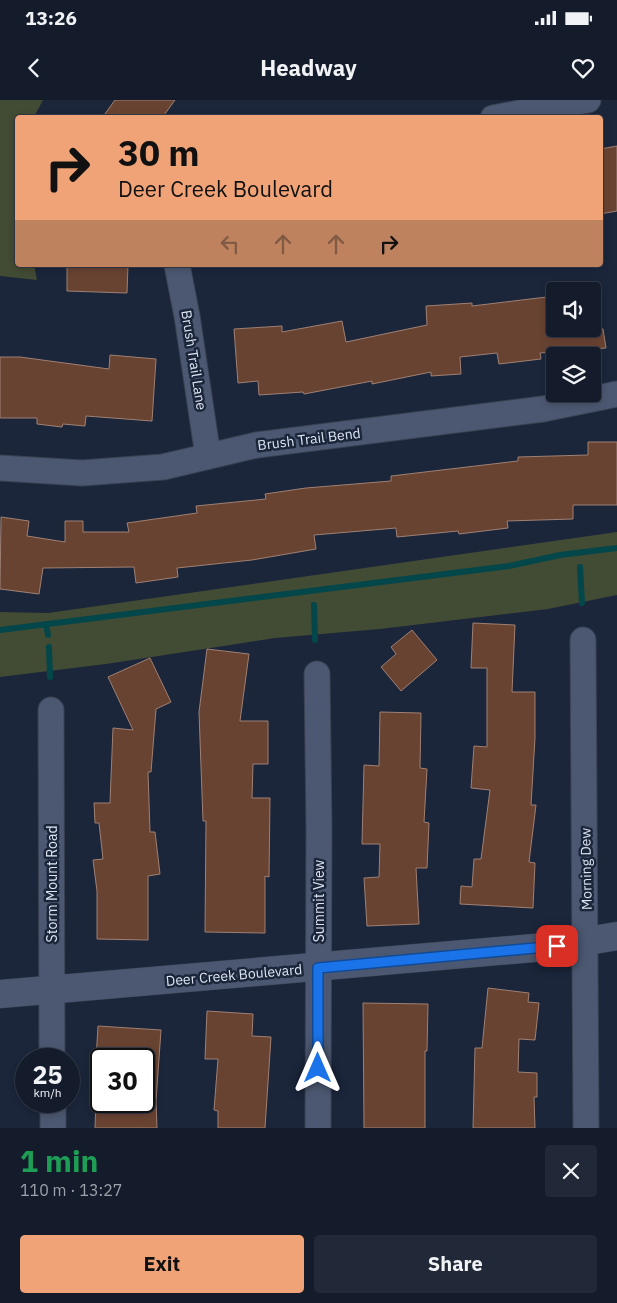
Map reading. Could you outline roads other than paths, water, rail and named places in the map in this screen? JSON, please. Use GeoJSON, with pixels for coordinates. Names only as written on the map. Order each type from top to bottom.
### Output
{"type":"FeatureCollection","features":[{"type":"Feature","properties":{"kind":"street"},"geometry":{"type":"LineString","coordinates":[[510,115],[588,100]]}},
{"type":"Feature","properties":{"kind":"street","name":"Brush Trail Lane"},"geometry":{"type":"LineString","coordinates":[[177,267],[187,316],[208,456]]}},
{"type":"Feature","properties":{"kind":"street","name":"Brush Trail Bend"},"geometry":{"type":"LineString","coordinates":[[0,468],[82,473],[163,468],[257,445],[543,409],[617,394]]}},
{"type":"Feature","properties":{"kind":"street","name":"Morning Dew"},"geometry":{"type":"LineString","coordinates":[[583,640],[586,1128]]}},
{"type":"Feature","properties":{"kind":"street","name":"Summit View"},"geometry":{"type":"LineString","coordinates":[[317,674],[318,1128]]}},
{"type":"Feature","properties":{"kind":"street","name":"Storm Mount Road"},"geometry":{"type":"LineString","coordinates":[[51,710],[52,1048]]}},
{"type":"Feature","properties":{"kind":"street","name":"Deer Creek Boulevard"},"geometry":{"type":"LineString","coordinates":[[0,994],[557,946],[617,936]]}},
{"type":"Feature","properties":{"kind":"street"},"geometry":{"type":"LineString","coordinates":[[53,1113],[53,1128]]}},
{"type":"Feature","properties":{"kind":"waterway"},"geometry":{"type":"LineString","coordinates":[[0,630],[509,566],[560,555],[617,548]]}},
{"type":"Feature","properties":{"kind":"waterway"},"geometry":{"type":"LineString","coordinates":[[580,567],[582,603]]}},
{"type":"Feature","properties":{"kind":"waterway"},"geometry":{"type":"LineString","coordinates":[[314,605],[315,640]]}},
{"type":"Feature","properties":{"kind":"waterway"},"geometry":{"type":"LineString","coordinates":[[46,624],[48,635]]}},
{"type":"Feature","properties":{"kind":"waterway"},"geometry":{"type":"LineString","coordinates":[[49,647],[50,677]]}}]}
